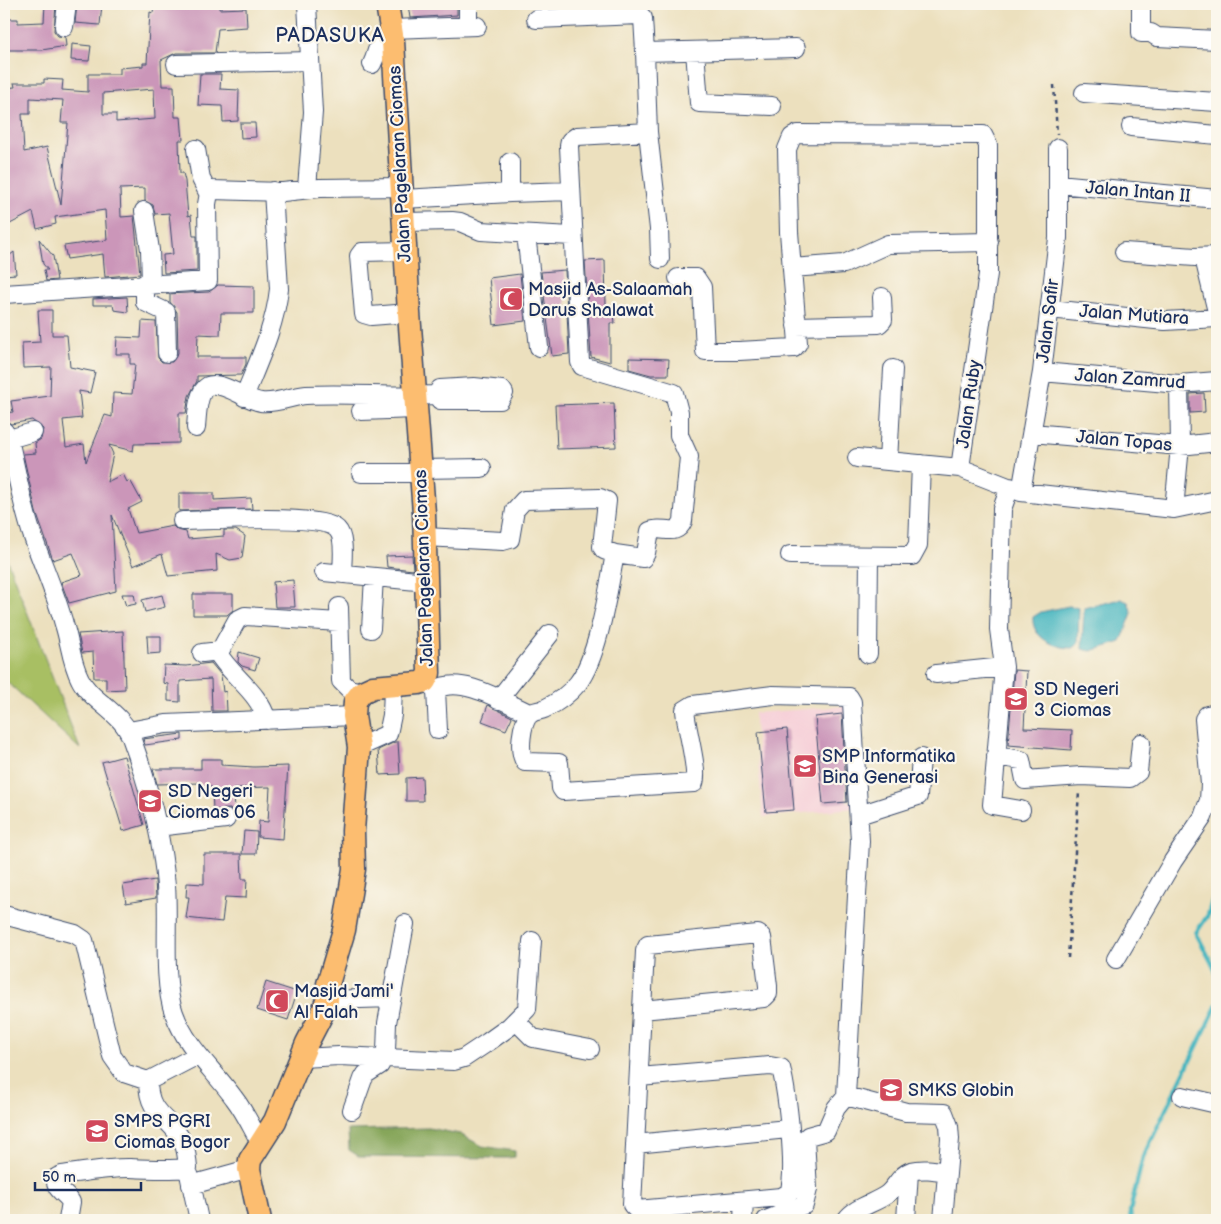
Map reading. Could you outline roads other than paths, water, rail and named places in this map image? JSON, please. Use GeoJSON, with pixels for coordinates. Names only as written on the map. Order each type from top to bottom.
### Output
{"type":"FeatureCollection","features":[{"type":"Feature","properties":{"kind":"main road","name":"Jalan Pagelaran Ciomas"},"geometry":{"type":"LineString","coordinates":[[362,692],[373,687],[431,686],[421,471],[422,400],[409,313],[392,35],[387,4]]}},
{"type":"Feature","properties":{"kind":"main road"},"geometry":{"type":"LineString","coordinates":[[260,1220],[249,1169],[251,1156],[260,1146],[275,1121],[327,1000],[328,984],[344,930],[354,869],[353,831],[359,747],[354,716],[355,702],[362,692]]}},
{"type":"Feature","properties":{"kind":"main road"},"geometry":{"type":"LineString","coordinates":[[260,1146],[260,1168],[276,1220]]}},
{"type":"Feature","properties":{"kind":"street"},"geometry":{"type":"LineString","coordinates":[[64,27],[67,4]]}},
{"type":"Feature","properties":{"kind":"street"},"geometry":{"type":"LineString","coordinates":[[307,4],[313,125],[307,188]]}},
{"type":"Feature","properties":{"kind":"street"},"geometry":{"type":"LineString","coordinates":[[372,64],[376,48],[392,35],[473,26],[468,4]]}},
{"type":"Feature","properties":{"kind":"street"},"geometry":{"type":"LineString","coordinates":[[1141,4],[1141,33],[1151,33],[1156,37],[1217,40]]}},
{"type":"Feature","properties":{"kind":"street"},"geometry":{"type":"LineString","coordinates":[[536,18],[640,15],[643,18],[648,132],[660,229],[660,259]]}},
{"type":"Feature","properties":{"kind":"street"},"geometry":{"type":"LineString","coordinates":[[645,52],[796,48]]}},
{"type":"Feature","properties":{"kind":"street"},"geometry":{"type":"LineString","coordinates":[[695,52],[699,104],[772,106]]}},
{"type":"Feature","properties":{"kind":"street"},"geometry":{"type":"LineString","coordinates":[[176,64],[310,61]]}},
{"type":"Feature","properties":{"kind":"street"},"geometry":{"type":"LineString","coordinates":[[1084,93],[1217,102]]}},
{"type":"Feature","properties":{"kind":"street"},"geometry":{"type":"LineString","coordinates":[[1131,128],[1217,135]]}},
{"type":"Feature","properties":{"kind":"street"},"geometry":{"type":"LineString","coordinates":[[424,537],[504,542],[510,539],[515,510],[524,500],[600,498],[607,501],[602,547],[604,550],[615,554],[643,558],[646,553],[650,531],[654,529],[671,532],[681,527],[689,456],[679,435],[679,412],[674,393],[587,368],[580,362],[572,236],[569,146],[572,138],[582,135],[648,132]]}},
{"type":"Feature","properties":{"kind":"street","name":"Jalan Ruby"},"geometry":{"type":"LineString","coordinates":[[792,268],[787,149],[792,137],[798,134],[967,133],[978,133],[986,137],[988,146],[987,284],[960,468],[1015,489],[1174,509],[1217,500]]}},
{"type":"Feature","properties":{"kind":"street","name":"Jalan Safir"},"geometry":{"type":"LineString","coordinates":[[1021,810],[992,805],[1004,667],[1000,629],[1002,509],[1015,489],[1032,433],[1042,372],[1058,238],[1058,148]]}},
{"type":"Feature","properties":{"kind":"street"},"geometry":{"type":"LineString","coordinates":[[4,294],[208,280],[209,195],[201,180],[196,149]]}},
{"type":"Feature","properties":{"kind":"street"},"geometry":{"type":"LineString","coordinates":[[510,162],[510,192]]}},
{"type":"Feature","properties":{"kind":"street","name":"Jalan Intan II"},"geometry":{"type":"LineString","coordinates":[[1058,184],[1217,199]]}},
{"type":"Feature","properties":{"kind":"street"},"geometry":{"type":"LineString","coordinates":[[209,195],[212,190],[273,191],[307,188],[402,193],[571,191]]}},
{"type":"Feature","properties":{"kind":"street"},"geometry":{"type":"LineString","coordinates":[[244,397],[275,319],[278,304],[279,289],[273,191]]}},
{"type":"Feature","properties":{"kind":"street"},"geometry":{"type":"LineString","coordinates":[[144,211],[150,250],[145,302],[166,312],[167,353]]}},
{"type":"Feature","properties":{"kind":"street"},"geometry":{"type":"LineString","coordinates":[[404,222],[452,221],[460,222],[481,231],[572,236]]}},
{"type":"Feature","properties":{"kind":"street"},"geometry":{"type":"LineString","coordinates":[[526,234],[539,347]]}},
{"type":"Feature","properties":{"kind":"street"},"geometry":{"type":"LineString","coordinates":[[678,278],[696,278],[702,287],[705,350],[738,351],[794,348],[798,343],[792,268],[844,264],[888,244],[988,242]]}},
{"type":"Feature","properties":{"kind":"street"},"geometry":{"type":"LineString","coordinates":[[405,250],[362,252],[360,256],[364,314],[371,316],[409,313]]}},
{"type":"Feature","properties":{"kind":"street"},"geometry":{"type":"LineString","coordinates":[[1124,252],[1210,257],[1217,312]]}},
{"type":"Feature","properties":{"kind":"street"},"geometry":{"type":"LineString","coordinates":[[796,326],[879,324],[882,320],[882,298]]}},
{"type":"Feature","properties":{"kind":"street","name":"Jalan Mutiara"},"geometry":{"type":"LineString","coordinates":[[1050,309],[1165,321],[1217,318]]}},
{"type":"Feature","properties":{"kind":"street"},"geometry":{"type":"LineString","coordinates":[[888,461],[893,369]]}},
{"type":"Feature","properties":{"kind":"street","name":"Jalan Zamrud"},"geometry":{"type":"LineString","coordinates":[[1042,372],[1179,384],[1217,381]]}},
{"type":"Feature","properties":{"kind":"street"},"geometry":{"type":"LineString","coordinates":[[196,428],[200,400],[204,388],[211,384],[220,385],[244,397],[262,402],[305,395],[422,400]]}},
{"type":"Feature","properties":{"kind":"street"},"geometry":{"type":"LineString","coordinates":[[1174,509],[1180,446],[1179,384]]}},
{"type":"Feature","properties":{"kind":"street"},"geometry":{"type":"LineString","coordinates":[[361,411],[422,400]]}},
{"type":"Feature","properties":{"kind":"street"},"geometry":{"type":"LineString","coordinates":[[33,432],[6,435],[23,504],[64,624],[76,671],[84,686],[108,707],[129,731],[157,827],[166,886],[170,989],[173,1012],[183,1033],[198,1055],[233,1096],[246,1115],[260,1146]]}},
{"type":"Feature","properties":{"kind":"street","name":"Jalan Topas"},"geometry":{"type":"LineString","coordinates":[[1032,433],[1180,446],[1217,442]]}},
{"type":"Feature","properties":{"kind":"street"},"geometry":{"type":"LineString","coordinates":[[857,458],[960,468]]}},
{"type":"Feature","properties":{"kind":"street"},"geometry":{"type":"LineString","coordinates":[[790,555],[908,557],[916,553],[918,545],[921,464]]}},
{"type":"Feature","properties":{"kind":"street"},"geometry":{"type":"LineString","coordinates":[[360,473],[482,468]]}},
{"type":"Feature","properties":{"kind":"street"},"geometry":{"type":"LineString","coordinates":[[182,521],[307,519],[333,525],[339,530],[341,538],[342,574]]}},
{"type":"Feature","properties":{"kind":"street"},"geometry":{"type":"LineString","coordinates":[[615,554],[594,649],[585,670],[578,682],[564,697],[545,709],[530,714],[525,722],[522,740],[523,759],[529,763],[559,763],[561,790],[576,791],[694,783],[694,759],[690,749],[685,714],[687,708],[773,695],[846,696],[852,702],[860,841],[846,1096],[836,1108],[826,1131],[805,1139],[808,1189],[804,1205],[766,1220]]}},
{"type":"Feature","properties":{"kind":"street"},"geometry":{"type":"LineString","coordinates":[[868,654],[869,556]]}},
{"type":"Feature","properties":{"kind":"street"},"geometry":{"type":"LineString","coordinates":[[324,572],[427,582]]}},
{"type":"Feature","properties":{"kind":"street"},"geometry":{"type":"LineString","coordinates":[[371,629],[374,577]]}},
{"type":"Feature","properties":{"kind":"street"},"geometry":{"type":"LineString","coordinates":[[267,720],[263,708],[237,676],[210,653],[223,647],[237,620],[245,616],[339,614],[341,681],[349,689],[362,692]]}},
{"type":"Feature","properties":{"kind":"street"},"geometry":{"type":"LineString","coordinates":[[498,700],[550,634]]}},
{"type":"Feature","properties":{"kind":"street"},"geometry":{"type":"LineString","coordinates":[[936,674],[1004,667]]}},
{"type":"Feature","properties":{"kind":"street"},"geometry":{"type":"LineString","coordinates":[[438,730],[431,686],[441,687],[456,684],[471,688],[530,714]]}},
{"type":"Feature","properties":{"kind":"street"},"geometry":{"type":"LineString","coordinates":[[359,747],[388,734],[392,715],[393,687]]}},
{"type":"Feature","properties":{"kind":"street"},"geometry":{"type":"LineString","coordinates":[[1116,959],[1173,862],[1203,817],[1209,800],[1210,784],[1204,719],[1207,715],[1217,713]]}},
{"type":"Feature","properties":{"kind":"street"},"geometry":{"type":"LineString","coordinates":[[129,731],[166,724],[354,716]]}},
{"type":"Feature","properties":{"kind":"street"},"geometry":{"type":"LineString","coordinates":[[996,756],[1021,760],[1026,780],[1080,776],[1130,778],[1138,772],[1141,743]]}},
{"type":"Feature","properties":{"kind":"street"},"geometry":{"type":"LineString","coordinates":[[859,815],[918,796],[921,758]]}},
{"type":"Feature","properties":{"kind":"street"},"geometry":{"type":"LineString","coordinates":[[157,827],[226,819]]}},
{"type":"Feature","properties":{"kind":"street"},"geometry":{"type":"LineString","coordinates":[[4,915],[76,934],[84,940],[112,1056],[124,1073],[148,1081],[198,1055]]}},
{"type":"Feature","properties":{"kind":"street"},"geometry":{"type":"LineString","coordinates":[[352,1110],[363,1079],[384,1059],[404,924]]}},
{"type":"Feature","properties":{"kind":"street"},"geometry":{"type":"LineString","coordinates":[[639,1077],[777,1065],[781,1068],[792,1168],[789,1193],[781,1197],[637,1210],[632,1205],[645,951],[648,946],[758,934],[762,937],[768,986],[768,994],[764,998],[642,1010]]}},
{"type":"Feature","properties":{"kind":"street"},"geometry":{"type":"LineString","coordinates":[[302,1058],[339,1056],[454,1062],[464,1058],[524,1014],[529,1002],[532,941]]}},
{"type":"Feature","properties":{"kind":"street"},"geometry":{"type":"LineString","coordinates":[[327,1000],[392,998]]}},
{"type":"Feature","properties":{"kind":"street"},"geometry":{"type":"LineString","coordinates":[[516,1020],[532,1038],[590,1049]]}},
{"type":"Feature","properties":{"kind":"street"},"geometry":{"type":"LineString","coordinates":[[148,1081],[151,1104],[176,1132],[184,1145],[199,1220]]}},
{"type":"Feature","properties":{"kind":"street"},"geometry":{"type":"LineString","coordinates":[[846,1096],[906,1112],[944,1113],[950,1135],[943,1220]]}},
{"type":"Feature","properties":{"kind":"street"},"geometry":{"type":"LineString","coordinates":[[1182,1096],[1217,1104]]}},
{"type":"Feature","properties":{"kind":"street"},"geometry":{"type":"LineString","coordinates":[[635,1144],[788,1128]]}},
{"type":"Feature","properties":{"kind":"street"},"geometry":{"type":"LineString","coordinates":[[68,1220],[71,1202],[56,1187],[55,1182],[57,1177],[62,1175],[104,1169],[130,1168],[190,1177],[249,1169]]}},
{"type":"Feature","properties":{"kind":"street"},"geometry":{"type":"LineString","coordinates":[[846,1220],[851,1214],[887,1194],[900,1178],[909,1172],[921,1169],[946,1172]]}},
{"type":"Feature","properties":{"kind":"street"},"geometry":{"type":"LineString","coordinates":[[906,1220],[909,1172]]}},
{"type":"Feature","properties":{"kind":"street"},"geometry":{"type":"LineString","coordinates":[[743,1220],[744,1201]]}},
{"type":"Feature","properties":{"kind":"water"},"geometry":{"type":"Polygon","coordinates":[[[1121,599],[1128,602],[1132,613],[1121,642],[1091,651],[1082,649],[1084,608],[1121,599]]]}},
{"type":"Feature","properties":{"kind":"water"},"geometry":{"type":"Polygon","coordinates":[[[1069,606],[1079,608],[1078,644],[1072,648],[1058,646],[1045,640],[1040,636],[1033,624],[1033,617],[1041,612],[1069,606]]]}},
{"type":"Feature","properties":{"kind":"waterway"},"geometry":{"type":"LineString","coordinates":[[1217,884],[1208,915],[1196,933],[1215,969],[1217,978]]}},
{"type":"Feature","properties":{"kind":"waterway"},"geometry":{"type":"LineString","coordinates":[[1131,1220],[1130,1211],[1143,1157],[1217,1005]]}},
{"type":"Feature","properties":{"kind":"place","name":"Masjid As-Salaamah Darus Shalawat"},"geometry":{"type":"Point","coordinates":[511,299]}},
{"type":"Feature","properties":{"kind":"place","name":"SD Negeri 3 Ciomas"},"geometry":{"type":"Point","coordinates":[1016,699]}},
{"type":"Feature","properties":{"kind":"place","name":"SMP Informatika Bina Generasi"},"geometry":{"type":"Point","coordinates":[805,766]}},
{"type":"Feature","properties":{"kind":"place","name":"SD Negeri Ciomas 06"},"geometry":{"type":"Point","coordinates":[150,801]}},
{"type":"Feature","properties":{"kind":"place","name":"Masjid Jami' Al Falah"},"geometry":{"type":"Point","coordinates":[277,1001]}},
{"type":"Feature","properties":{"kind":"place","name":"SMKS Globin"},"geometry":{"type":"Point","coordinates":[891,1090]}},
{"type":"Feature","properties":{"kind":"place","name":"SMPS PGRI Ciomas Bogor"},"geometry":{"type":"Point","coordinates":[97,1131]}},
{"type":"Feature","properties":{"kind":"district","name":"PADASUKA"},"geometry":{"type":"Point","coordinates":[330,36]}}]}
